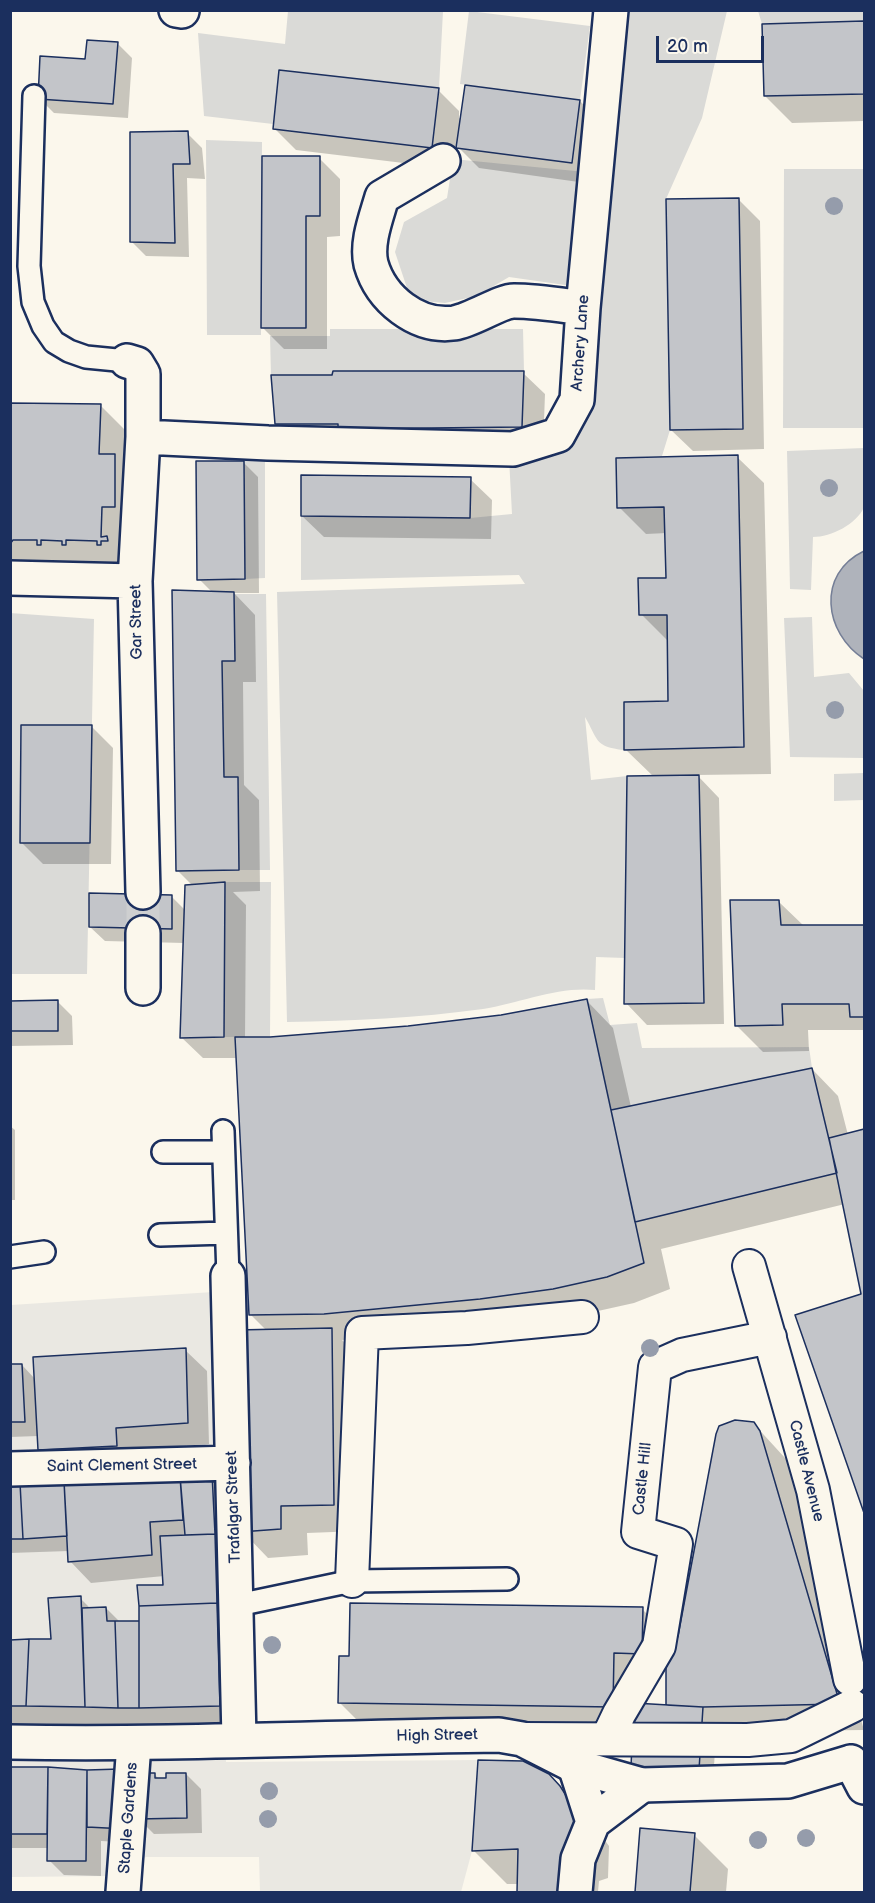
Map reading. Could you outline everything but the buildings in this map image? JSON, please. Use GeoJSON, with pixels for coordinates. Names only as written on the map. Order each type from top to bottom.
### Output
{"type":"FeatureCollection","features":[{"type":"Feature","properties":{"kind":"street"},"geometry":{"type":"LineString","coordinates":[[176,10],[182,11]]}},
{"type":"Feature","properties":{"kind":"street","name":"Archery Lane"},"geometry":{"type":"LineString","coordinates":[[143,437],[268,443],[513,449],[558,435],[578,400],[583,308],[611,10]]}},
{"type":"Feature","properties":{"kind":"street"},"geometry":{"type":"LineString","coordinates":[[443,161],[382,197],[372,232],[371,264],[385,292],[403,311],[428,320],[453,323],[482,315],[512,301],[583,308]]}},
{"type":"Feature","properties":{"kind":"street","name":"Gar Street"},"geometry":{"type":"LineString","coordinates":[[128,361],[137,364],[143,374],[143,437],[135,581],[143,892]]}},
{"type":"Feature","properties":{"kind":"street"},"geometry":{"type":"LineString","coordinates":[[10,578],[135,581]]}},
{"type":"Feature","properties":{"kind":"street"},"geometry":{"type":"LineString","coordinates":[[143,933],[143,988]]}},
{"type":"Feature","properties":{"kind":"street","name":"Castle Avenue"},"geometry":{"type":"LineString","coordinates":[[607,1739],[748,1740],[791,1736],[851,1692],[813,1490],[749,1266]]}},
{"type":"Feature","properties":{"kind":"street","name":"Trafalgar Street"},"geometry":{"type":"LineString","coordinates":[[228,1276],[238,1605],[239,1739]]}},
{"type":"Feature","properties":{"kind":"street"},"geometry":{"type":"LineString","coordinates":[[352,1581],[362,1333],[467,1328],[582,1317]]}},
{"type":"Feature","properties":{"kind":"street","name":"Castle Hill"},"geometry":{"type":"LineString","coordinates":[[607,1739],[659,1646],[676,1544],[638,1532],[655,1367],[682,1355],[770,1337]]}},
{"type":"Feature","properties":{"kind":"street","name":"Saint Clement Street"},"geometry":{"type":"LineString","coordinates":[[10,1468],[233,1463]]}},
{"type":"Feature","properties":{"kind":"street","name":"High Street"},"geometry":{"type":"LineString","coordinates":[[10,1742],[134,1744],[239,1739],[499,1735],[522,1739],[575,1766],[642,1785],[788,1781],[861,1767]]}},
{"type":"Feature","properties":{"kind":"street"},"geometry":{"type":"LineString","coordinates":[[522,1739],[607,1739]]}},
{"type":"Feature","properties":{"kind":"street","name":"Staple Gardens"},"geometry":{"type":"LineString","coordinates":[[123,1893],[134,1744]]}},
{"type":"Feature","properties":{"kind":"street"},"geometry":{"type":"LineString","coordinates":[[575,1766],[593,1822]]}},
{"type":"Feature","properties":{"kind":"street"},"geometry":{"type":"LineString","coordinates":[[575,1893],[578,1859],[593,1822],[642,1785]]}},
{"type":"Feature","properties":{"kind":"lane"},"geometry":{"type":"LineString","coordinates":[[33,96],[29,266],[33,302],[43,326],[54,342],[86,357],[128,361]]}},
{"type":"Feature","properties":{"kind":"lane"},"geometry":{"type":"LineString","coordinates":[[163,1152],[223,1142],[228,1276]]}},
{"type":"Feature","properties":{"kind":"lane"},"geometry":{"type":"LineString","coordinates":[[160,1235],[226,1233]]}},
{"type":"Feature","properties":{"kind":"lane"},"geometry":{"type":"LineString","coordinates":[[10,1257],[44,1252]]}},
{"type":"Feature","properties":{"kind":"lane"},"geometry":{"type":"LineString","coordinates":[[238,1605],[352,1581],[507,1579]]}},
{"type":"Feature","properties":{"kind":"shaded area"},"geometry":{"type":"Polygon","coordinates":[[[288,11],[443,11],[439,88],[280,70],[273,124],[204,116],[198,33],[285,44],[288,11]]]}},
{"type":"Feature","properties":{"kind":"shaded area"},"geometry":{"type":"Polygon","coordinates":[[[469,11],[590,26],[580,100],[460,84],[469,11]]]}},
{"type":"Feature","properties":{"kind":"shaded area"},"geometry":{"type":"Polygon","coordinates":[[[619,11],[727,11],[702,118],[666,199],[670,430],[662,456],[616,458],[617,508],[664,507],[666,578],[639,578],[667,615],[668,701],[624,702],[624,750],[607,747],[598,741],[585,717],[591,780],[627,776],[625,958],[596,957],[595,990],[567,990],[483,1009],[434,1015],[287,1022],[277,592],[525,584],[519,575],[301,580],[301,516],[470,518],[512,514],[509,458],[563,443],[619,11]]]}},
{"type":"Feature","properties":{"kind":"shaded area"},"geometry":{"type":"Polygon","coordinates":[[[758,11],[864,11],[864,21],[762,24],[758,11]]]}},
{"type":"Feature","properties":{"kind":"shaded area"},"geometry":{"type":"Polygon","coordinates":[[[206,140],[262,142],[261,335],[207,335],[206,140]]]}},
{"type":"Feature","properties":{"kind":"shaded area"},"geometry":{"type":"Polygon","coordinates":[[[453,159],[586,172],[579,287],[509,277],[477,296],[445,303],[423,301],[408,291],[395,252],[404,222],[447,198],[453,159]]]}},
{"type":"Feature","properties":{"kind":"shaded area"},"geometry":{"type":"Polygon","coordinates":[[[784,169],[864,169],[864,428],[783,428],[784,169]]]}},
{"type":"Feature","properties":{"kind":"shaded area"},"geometry":{"type":"Polygon","coordinates":[[[330,329],[523,329],[524,371],[333,371],[332,375],[271,375],[270,336],[330,336],[330,329]]]}},
{"type":"Feature","properties":{"kind":"shaded area"},"geometry":{"type":"Polygon","coordinates":[[[864,448],[864,507],[861,513],[850,524],[835,532],[813,537],[811,590],[790,589],[787,451],[864,448]]]}},
{"type":"Feature","properties":{"kind":"shaded area"},"geometry":{"type":"Polygon","coordinates":[[[265,460],[265,578],[245,579],[244,461],[265,460]]]}},
{"type":"Feature","properties":{"kind":"shaded area"},"geometry":{"type":"Polygon","coordinates":[[[864,551],[864,659],[840,634],[831,604],[832,588],[838,574],[849,561],[864,551]]]}},
{"type":"Feature","properties":{"kind":"shaded area"},"geometry":{"type":"Polygon","coordinates":[[[234,594],[266,594],[270,870],[239,870],[238,777],[224,777],[222,661],[235,661],[234,594]]]}},
{"type":"Feature","properties":{"kind":"shaded area"},"geometry":{"type":"Polygon","coordinates":[[[10,613],[94,619],[87,974],[11,974],[10,613]]]}},
{"type":"Feature","properties":{"kind":"shaded area"},"geometry":{"type":"Polygon","coordinates":[[[812,617],[814,677],[849,673],[864,691],[864,758],[790,757],[784,618],[812,617]]]}},
{"type":"Feature","properties":{"kind":"shaded area"},"geometry":{"type":"Polygon","coordinates":[[[864,773],[864,800],[834,801],[834,774],[864,773]]]}},
{"type":"Feature","properties":{"kind":"shaded area"},"geometry":{"type":"Polygon","coordinates":[[[225,882],[271,882],[270,1037],[224,1037],[225,882]]]}},
{"type":"Feature","properties":{"kind":"shaded area"},"geometry":{"type":"Polygon","coordinates":[[[603,998],[610,1025],[637,1023],[642,1048],[809,1047],[812,1068],[611,1110],[587,999],[603,998]]]}},
{"type":"Feature","properties":{"kind":"shaded area"},"geometry":{"type":"Polygon","coordinates":[[[213,1292],[226,1762],[478,1760],[472,1851],[461,1892],[260,1892],[259,1857],[146,1857],[113,1876],[11,1877],[11,1305],[213,1292]]]}},
{"type":"Feature","properties":{"kind":"tunnel"},"geometry":{"type":"LineString","coordinates":[[143,892],[143,933]]}}]}
